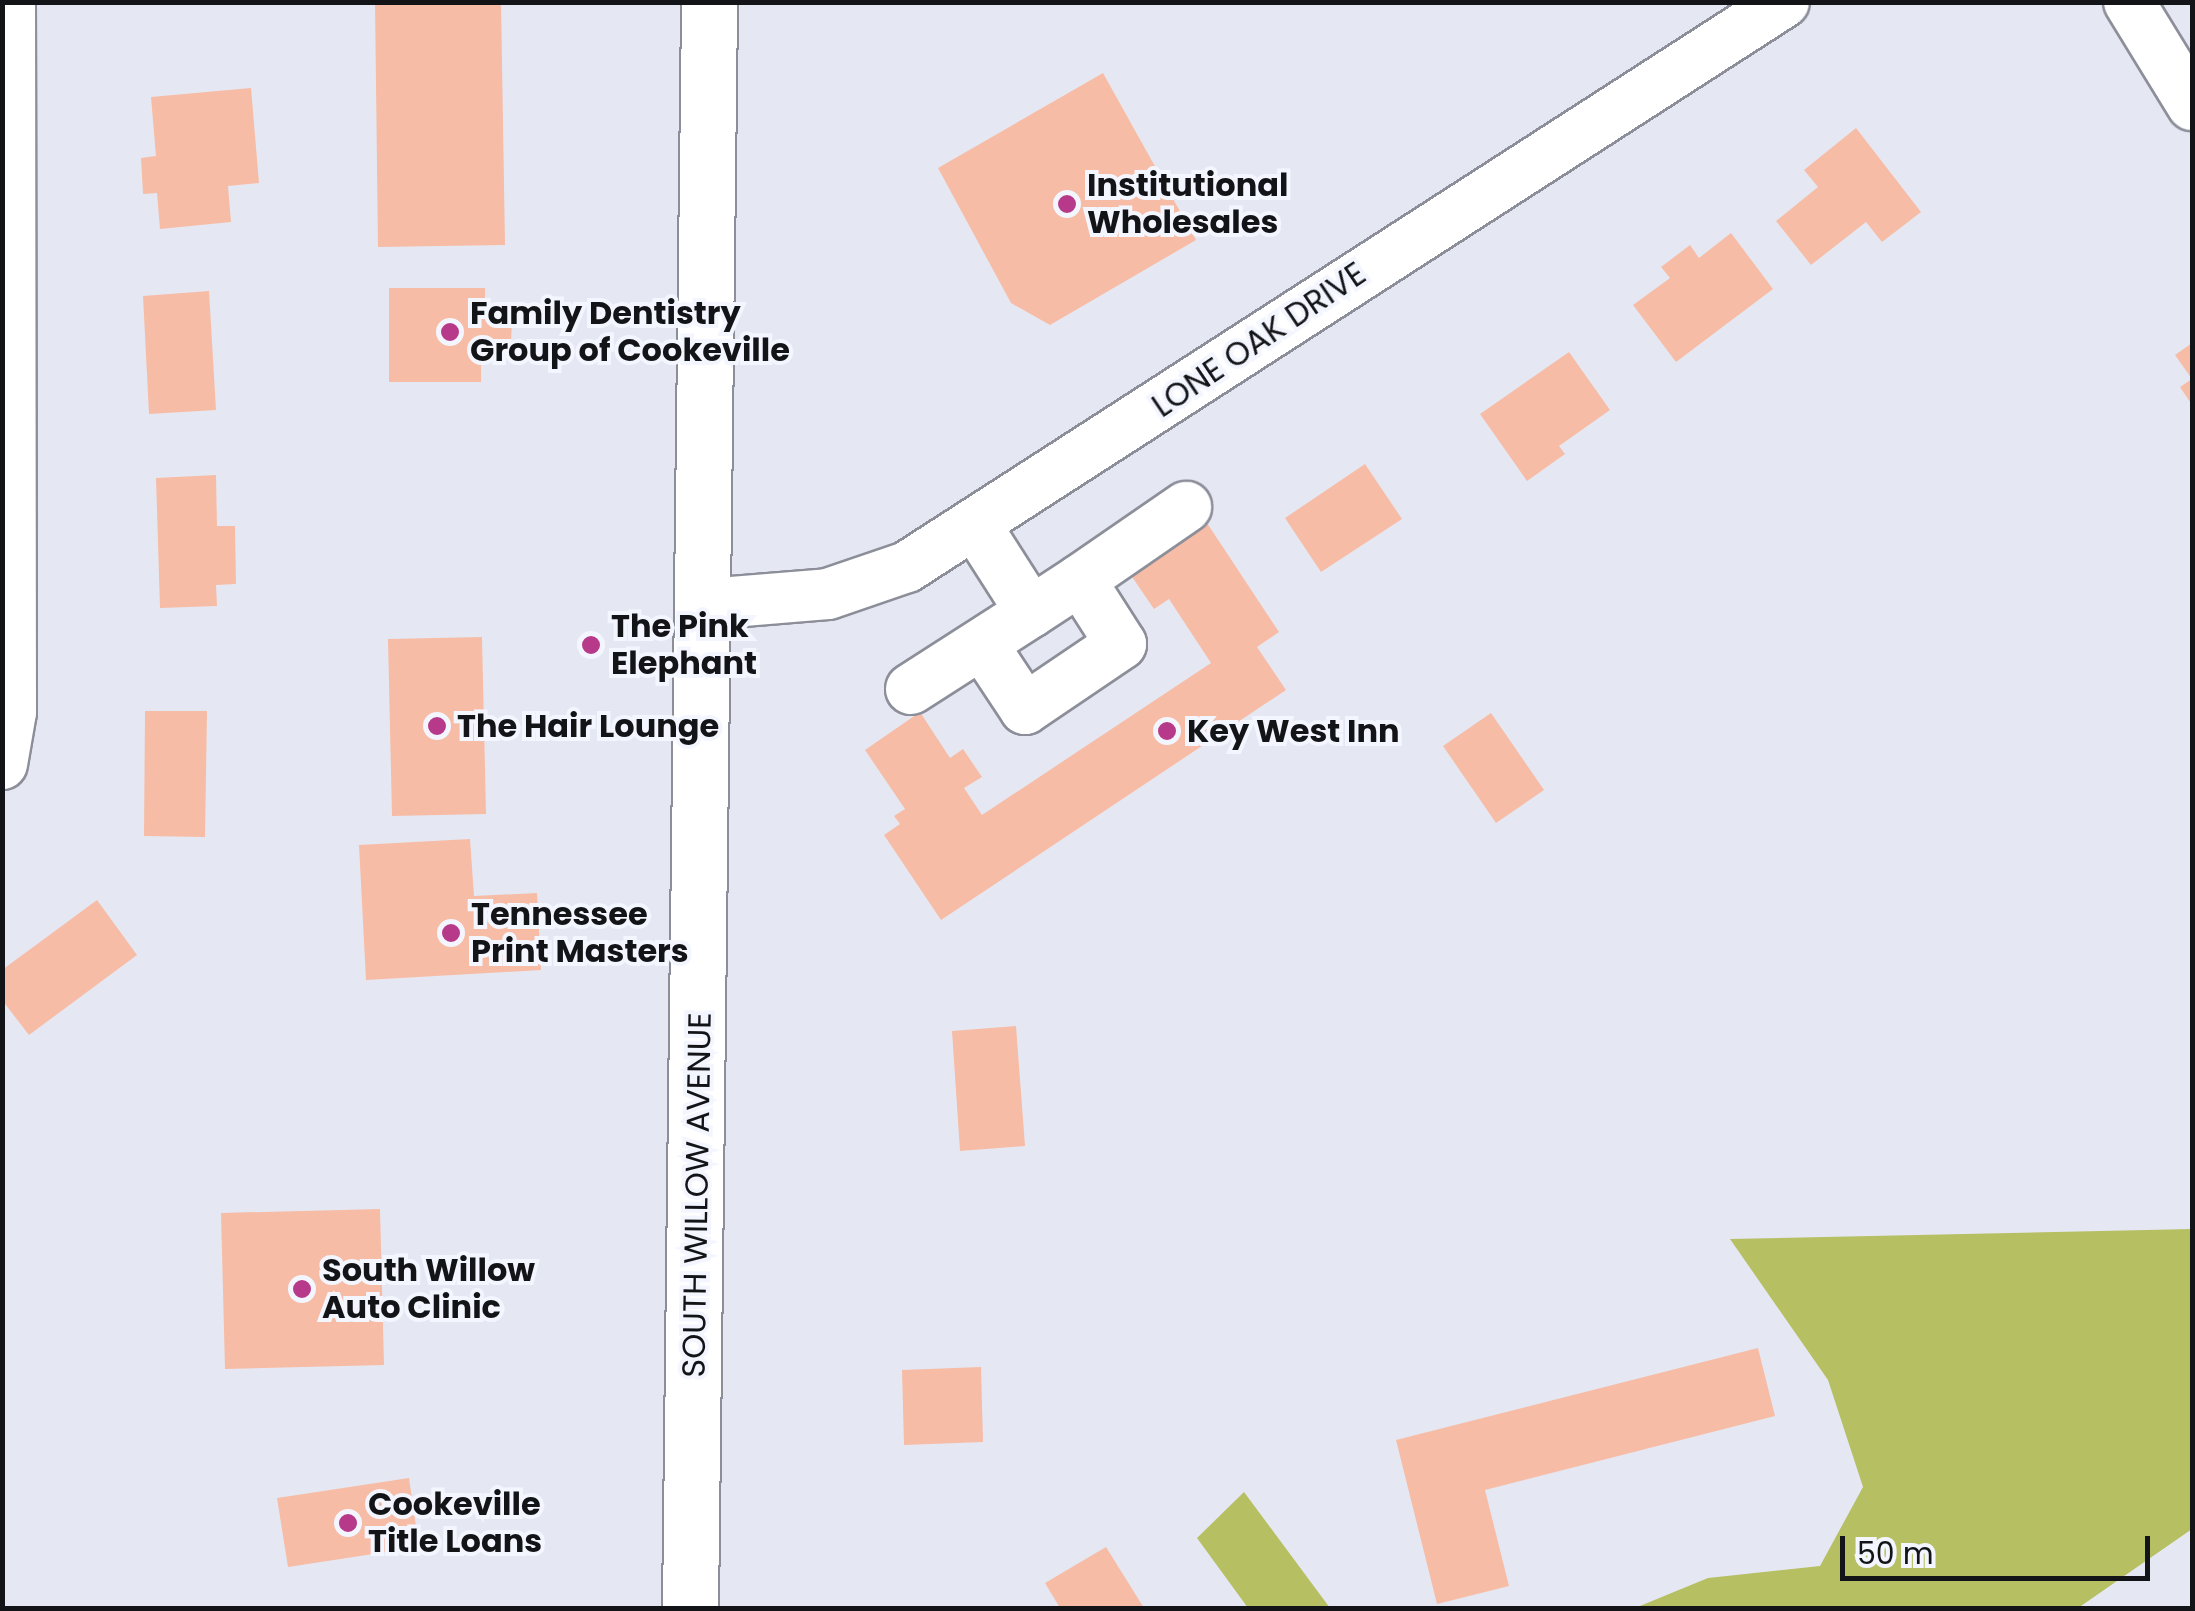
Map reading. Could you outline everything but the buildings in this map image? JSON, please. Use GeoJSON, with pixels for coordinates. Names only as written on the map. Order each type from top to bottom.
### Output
{"type":"FeatureCollection","features":[{"type":"Feature","properties":{"kind":"main road","name":"SOUTH WILLOW AVENUE"},"geometry":{"type":"LineString","coordinates":[[690,1608],[707,604],[709,2]]}},
{"type":"Feature","properties":{"kind":"street"},"geometry":{"type":"LineString","coordinates":[[2,764],[12,712],[10,2]]}},
{"type":"Feature","properties":{"kind":"street"},"geometry":{"type":"LineString","coordinates":[[2129,2],[2192,105]]}},
{"type":"Feature","properties":{"kind":"street","name":"LONE OAK DRIVE"},"geometry":{"type":"LineString","coordinates":[[707,604],[828,594],[907,567],[976,526],[1406,240],[1768,7]]}},
{"type":"Feature","properties":{"kind":"street"},"geometry":{"type":"LineString","coordinates":[[912,690],[1186,508]]}},
{"type":"Feature","properties":{"kind":"street"},"geometry":{"type":"LineString","coordinates":[[976,526],[1031,612]]}},
{"type":"Feature","properties":{"kind":"street"},"geometry":{"type":"LineString","coordinates":[[982,644],[1025,709],[1121,644],[1080,580]]}},
{"type":"Feature","properties":{"kind":"green space"},"geometry":{"type":"Polygon","coordinates":[[[2192,1229],[2192,1529],[2078,1608],[1635,1608],[1708,1578],[1820,1566],[1863,1487],[1828,1380],[1730,1239],[2192,1229]]]}},
{"type":"Feature","properties":{"kind":"green space"},"geometry":{"type":"Polygon","coordinates":[[[1244,1492],[1330,1608],[1248,1608],[1197,1538],[1244,1492]]]}},
{"type":"Feature","properties":{"kind":"place","name":"Institutional Wholesales"},"geometry":{"type":"Point","coordinates":[1067,204]}},
{"type":"Feature","properties":{"kind":"place","name":"Family Dentistry Group of Cookeville"},"geometry":{"type":"Point","coordinates":[450,332]}},
{"type":"Feature","properties":{"kind":"place","name":"The Pink Elephant"},"geometry":{"type":"Point","coordinates":[591,645]}},
{"type":"Feature","properties":{"kind":"place","name":"The Hair Lounge"},"geometry":{"type":"Point","coordinates":[437,726]}},
{"type":"Feature","properties":{"kind":"place","name":"Key West Inn"},"geometry":{"type":"Point","coordinates":[1167,731]}},
{"type":"Feature","properties":{"kind":"place","name":"Tennessee Print Masters"},"geometry":{"type":"Point","coordinates":[451,933]}},
{"type":"Feature","properties":{"kind":"place","name":"South Willow Auto Clinic"},"geometry":{"type":"Point","coordinates":[302,1289]}},
{"type":"Feature","properties":{"kind":"place","name":"Cookeville Title Loans"},"geometry":{"type":"Point","coordinates":[348,1523]}}]}
